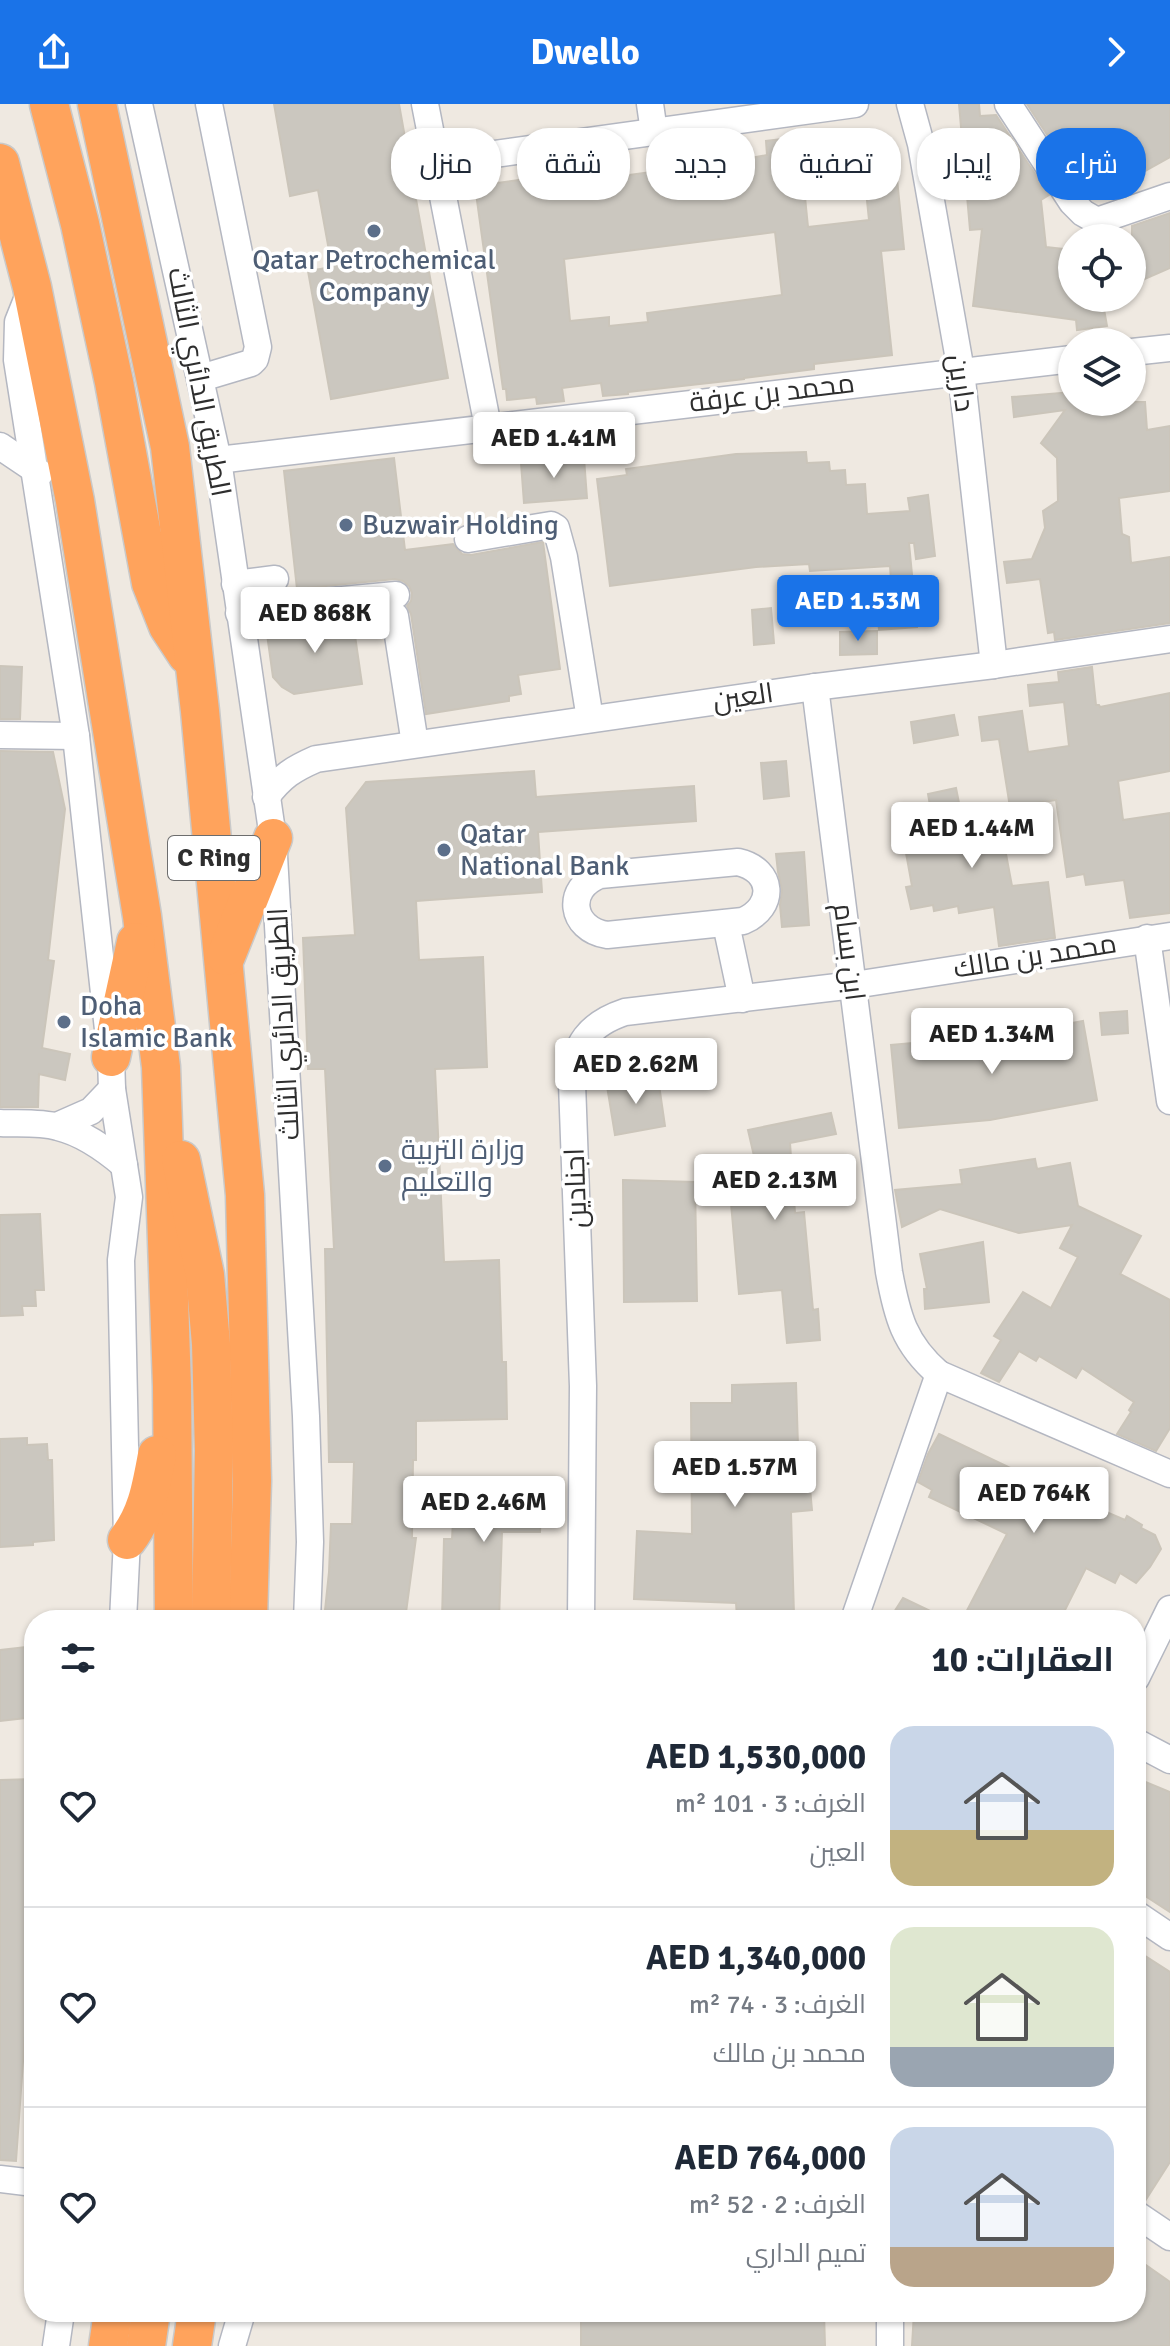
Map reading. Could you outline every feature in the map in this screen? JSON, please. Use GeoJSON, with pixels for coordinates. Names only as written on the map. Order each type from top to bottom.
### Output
{"type":"FeatureCollection","features":[{"type":"Feature","properties":{"kind":"highway"},"geometry":{"type":"LineString","coordinates":[[49,104],[80,224],[114,382],[151,583],[168,626],[193,664]]}},
{"type":"Feature","properties":{"kind":"highway","name":"الطريق الدائري الثالث"},"geometry":{"type":"LineString","coordinates":[[97,104],[170,447],[200,711],[245,1195],[252,1481],[248,1610]]}},
{"type":"Feature","properties":{"kind":"highway","name":"C Ring"},"geometry":{"type":"LineString","coordinates":[[0,163],[32,287],[75,501],[142,916],[161,1067],[172,1386],[174,1610]]}},
{"type":"Feature","properties":{"kind":"highway"},"geometry":{"type":"LineString","coordinates":[[224,962],[273,838]]}},
{"type":"Feature","properties":{"kind":"highway"},"geometry":{"type":"LineString","coordinates":[[111,1073],[142,916]]}},
{"type":"Feature","properties":{"kind":"highway"},"geometry":{"type":"LineString","coordinates":[[161,1067],[205,1275],[211,1344],[214,1466],[211,1610]]}},
{"type":"Feature","properties":{"kind":"highway"},"geometry":{"type":"LineString","coordinates":[[127,1540],[137,1527],[150,1497],[172,1386]]}},
{"type":"Feature","properties":{"kind":"highway"},"geometry":{"type":"LineString","coordinates":[[108,2346],[112,2322]]}},
{"type":"Feature","properties":{"kind":"highway"},"geometry":{"type":"LineString","coordinates":[[146,2346],[150,2322]]}},
{"type":"Feature","properties":{"kind":"highway"},"geometry":{"type":"LineString","coordinates":[[192,2346],[196,2322]]}},
{"type":"Feature","properties":{"kind":"street","name":"الطريق الدائري الثالث"},"geometry":{"type":"LineString","coordinates":[[139,104],[218,460],[273,838],[306,1416],[310,1542],[307,1610]]}},
{"type":"Feature","properties":{"kind":"street"},"geometry":{"type":"LineString","coordinates":[[201,378],[251,363],[258,347],[209,104]]}},
{"type":"Feature","properties":{"kind":"street"},"geometry":{"type":"LineString","coordinates":[[425,104],[430,128]]}},
{"type":"Feature","properties":{"kind":"street"},"geometry":{"type":"LineString","coordinates":[[650,104],[653,128]]}},
{"type":"Feature","properties":{"kind":"street"},"geometry":{"type":"LineString","coordinates":[[683,128],[855,104]]}},
{"type":"Feature","properties":{"kind":"street","name":"دارين"},"geometry":{"type":"LineString","coordinates":[[910,104],[921,144],[961,371],[994,665]]}},
{"type":"Feature","properties":{"kind":"street"},"geometry":{"type":"LineString","coordinates":[[1008,104],[1072,202],[1097,221],[1170,196]]}},
{"type":"Feature","properties":{"kind":"street"},"geometry":{"type":"LineString","coordinates":[[501,153],[646,133]]}},
{"type":"Feature","properties":{"kind":"street"},"geometry":{"type":"LineString","coordinates":[[444,200],[488,427]]}},
{"type":"Feature","properties":{"kind":"street"},"geometry":{"type":"LineString","coordinates":[[32,287],[18,322],[16,341],[24,413],[76,736],[111,1073],[129,1197],[121,1260],[127,1540],[124,1610]]}},
{"type":"Feature","properties":{"kind":"street"},"geometry":{"type":"LineString","coordinates":[[1146,351],[1170,348]]}},
{"type":"Feature","properties":{"kind":"street","name":"محمد بن عرفة"},"geometry":{"type":"LineString","coordinates":[[218,460],[1058,361]]}},
{"type":"Feature","properties":{"kind":"street"},"geometry":{"type":"LineString","coordinates":[[0,435],[24,413]]}},
{"type":"Feature","properties":{"kind":"street"},"geometry":{"type":"LineString","coordinates":[[0,446],[75,501]]}},
{"type":"Feature","properties":{"kind":"street"},"geometry":{"type":"LineString","coordinates":[[468,539],[551,525],[556,528],[564,557],[590,719]]}},
{"type":"Feature","properties":{"kind":"street"},"geometry":{"type":"LineString","coordinates":[[235,584],[275,579]]}},
{"type":"Feature","properties":{"kind":"street"},"geometry":{"type":"LineString","coordinates":[[239,613],[321,602],[395,606],[415,744]]}},
{"type":"Feature","properties":{"kind":"street","name":"العين"},"geometry":{"type":"LineString","coordinates":[[266,797],[292,769],[316,759],[1170,639]]}},
{"type":"Feature","properties":{"kind":"street","name":"ابن بسام"},"geometry":{"type":"LineString","coordinates":[[815,687],[889,1272],[896,1310],[908,1337],[921,1358],[939,1374]]}},
{"type":"Feature","properties":{"kind":"street"},"geometry":{"type":"LineString","coordinates":[[0,735],[76,736]]}},
{"type":"Feature","properties":{"kind":"street","name":"العين"},"geometry":{"type":"LineString","coordinates":[[257,742],[276,750],[316,759]]}},
{"type":"Feature","properties":{"kind":"street"},"geometry":{"type":"LineString","coordinates":[[738,862],[749,864],[764,879],[765,900],[761,910],[753,917],[726,924],[607,935],[583,924],[577,899],[585,884],[600,875],[738,862]]}},
{"type":"Feature","properties":{"kind":"street"},"geometry":{"type":"LineString","coordinates":[[726,924],[742,999]]}},
{"type":"Feature","properties":{"kind":"street"},"geometry":{"type":"LineString","coordinates":[[1158,937],[1170,1101]]}},
{"type":"Feature","properties":{"kind":"street","name":"محمد بن مالك"},"geometry":{"type":"LineString","coordinates":[[854,985],[1158,937]]}},
{"type":"Feature","properties":{"kind":"street","name":"اجنادين"},"geometry":{"type":"LineString","coordinates":[[581,1610],[583,1372],[572,1067],[577,1051],[596,1025],[625,1012],[854,985]]}},
{"type":"Feature","properties":{"kind":"street"},"geometry":{"type":"LineString","coordinates":[[57,1126],[91,1111],[111,1073]]}},
{"type":"Feature","properties":{"kind":"street"},"geometry":{"type":"LineString","coordinates":[[0,1123],[57,1126],[86,1137],[124,1165]]}},
{"type":"Feature","properties":{"kind":"street"},"geometry":{"type":"LineString","coordinates":[[857,1610],[939,1374],[1170,1474]]}},
{"type":"Feature","properties":{"kind":"street"},"geometry":{"type":"LineString","coordinates":[[1146,1658],[1170,1609]]}},
{"type":"Feature","properties":{"kind":"street"},"geometry":{"type":"LineString","coordinates":[[1146,1747],[1170,1760]]}},
{"type":"Feature","properties":{"kind":"street"},"geometry":{"type":"LineString","coordinates":[[1146,1921],[1170,1937]]}},
{"type":"Feature","properties":{"kind":"street"},"geometry":{"type":"LineString","coordinates":[[0,2179],[24,2182]]}},
{"type":"Feature","properties":{"kind":"street"},"geometry":{"type":"LineString","coordinates":[[1146,2218],[1166,2226]]}},
{"type":"Feature","properties":{"kind":"street"},"geometry":{"type":"LineString","coordinates":[[56,2346],[60,2322]]}},
{"type":"Feature","properties":{"kind":"street"},"geometry":{"type":"LineString","coordinates":[[232,2346],[239,2322]]}},
{"type":"Feature","properties":{"kind":"street"},"geometry":{"type":"LineString","coordinates":[[890,2322],[890,2346]]}},
{"type":"Feature","properties":{"kind":"building","name":"Qatar Petrochemical Company"},"geometry":{"type":"Polygon","coordinates":[[[274,104],[399,104],[403,128],[391,128],[391,200],[416,200],[448,378],[331,399],[308,271],[332,267],[318,190],[290,196],[274,104]]]}},
{"type":"Feature","properties":{"kind":"building"},"geometry":{"type":"Polygon","coordinates":[[[959,104],[979,104],[980,116],[996,115],[1005,128],[961,128],[959,104]]]}},
{"type":"Feature","properties":{"kind":"building"},"geometry":{"type":"Polygon","coordinates":[[[1027,104],[1170,104],[1170,157],[1146,170],[1146,128],[1043,128],[1027,104]]]}},
{"type":"Feature","properties":{"kind":"building"},"geometry":{"type":"Polygon","coordinates":[[[771,140],[771,200],[805,200],[808,227],[869,220],[867,200],[899,200],[904,249],[881,251],[892,355],[814,364],[814,369],[628,394],[603,396],[601,383],[562,388],[564,401],[537,404],[536,397],[507,400],[477,200],[501,200],[501,182],[517,180],[517,200],[630,200],[630,175],[646,173],[646,200],[755,200],[755,157],[767,155],[766,141],[771,140]],[[775,232],[564,259],[570,321],[609,317],[609,326],[648,322],[647,313],[782,295],[775,232]]]}},
{"type":"Feature","properties":{"kind":"building"},"geometry":{"type":"Polygon","coordinates":[[[1020,151],[1036,175],[1036,200],[1041,200],[1046,247],[1058,248],[1058,312],[1104,312],[1107,326],[1077,328],[1076,320],[973,306],[982,229],[970,230],[967,200],[1020,200],[1020,151]]]}},
{"type":"Feature","properties":{"kind":"building"},"geometry":{"type":"Polygon","coordinates":[[[1170,213],[1170,268],[1146,278],[1146,224],[1138,224],[1170,213]]]}},
{"type":"Feature","properties":{"kind":"building"},"geometry":{"type":"Polygon","coordinates":[[[1058,393],[1058,411],[1014,417],[1012,397],[1058,393]]]}},
{"type":"Feature","properties":{"kind":"building"},"geometry":{"type":"Polygon","coordinates":[[[1061,416],[1146,416],[1147,430],[1170,426],[1170,491],[1119,498],[1122,534],[1129,537],[1131,563],[1170,557],[1170,623],[1055,640],[1054,632],[1048,633],[1040,579],[1007,583],[1004,562],[1032,559],[1045,528],[1043,511],[1058,501],[1057,458],[1041,443],[1061,416]]]}},
{"type":"Feature","properties":{"kind":"building"},"geometry":{"type":"Polygon","coordinates":[[[806,452],[807,463],[829,462],[830,471],[845,470],[846,485],[865,484],[867,514],[910,511],[908,498],[928,495],[935,556],[916,559],[914,543],[909,543],[917,627],[879,630],[877,609],[893,608],[890,566],[810,571],[809,564],[756,567],[610,586],[597,479],[627,475],[626,469],[736,454],[806,452]]]}},
{"type":"Feature","properties":{"kind":"building"},"geometry":{"type":"Polygon","coordinates":[[[394,458],[405,550],[453,544],[462,554],[471,555],[543,542],[560,669],[518,675],[521,694],[509,696],[509,701],[426,714],[411,614],[407,606],[412,593],[403,581],[395,579],[297,589],[284,471],[394,458]]]}},
{"type":"Feature","properties":{"kind":"building"},"geometry":{"type":"Polygon","coordinates":[[[584,458],[587,498],[524,503],[521,463],[584,458]]]}},
{"type":"Feature","properties":{"kind":"building"},"geometry":{"type":"Polygon","coordinates":[[[771,608],[774,643],[754,645],[752,610],[771,608]]]}},
{"type":"Feature","properties":{"kind":"building"},"geometry":{"type":"Polygon","coordinates":[[[352,615],[362,684],[294,694],[273,677],[266,627],[352,615]]]}},
{"type":"Feature","properties":{"kind":"building"},"geometry":{"type":"Polygon","coordinates":[[[877,631],[877,654],[840,655],[840,632],[877,631]]]}},
{"type":"Feature","properties":{"kind":"building"},"geometry":{"type":"Polygon","coordinates":[[[0,666],[22,667],[20,719],[0,719],[0,666]]]}},
{"type":"Feature","properties":{"kind":"building"},"geometry":{"type":"Polygon","coordinates":[[[1092,667],[1096,705],[1100,707],[1170,693],[1170,771],[1118,781],[1123,820],[1170,813],[1170,913],[1130,918],[1124,880],[1086,885],[1084,874],[1067,877],[1056,800],[1010,807],[999,739],[982,741],[979,717],[1022,711],[1028,752],[1069,746],[1064,702],[1030,706],[1028,685],[1059,682],[1058,672],[1092,667]]]}},
{"type":"Feature","properties":{"kind":"building"},"geometry":{"type":"Polygon","coordinates":[[[954,715],[958,735],[914,743],[911,722],[954,715]]]}},
{"type":"Feature","properties":{"kind":"building"},"geometry":{"type":"Polygon","coordinates":[[[0,751],[53,752],[65,809],[48,960],[54,961],[42,1048],[70,1054],[65,1080],[39,1074],[38,1107],[0,1107],[0,751]]]}},
{"type":"Feature","properties":{"kind":"building"},"geometry":{"type":"Polygon","coordinates":[[[786,761],[789,796],[764,799],[761,763],[786,761]]]}},
{"type":"Feature","properties":{"kind":"building"},"geometry":{"type":"Polygon","coordinates":[[[534,771],[536,797],[694,786],[696,821],[538,832],[542,892],[416,901],[419,960],[483,957],[487,1067],[435,1069],[444,1262],[499,1260],[507,1419],[416,1421],[412,1538],[416,1538],[406,1610],[325,1610],[331,1524],[352,1524],[354,1462],[329,1462],[325,1249],[334,1249],[325,1069],[308,1069],[303,938],[355,935],[346,808],[366,782],[534,771]]]}},
{"type":"Feature","properties":{"kind":"building"},"geometry":{"type":"Polygon","coordinates":[[[956,788],[961,813],[997,806],[1012,886],[1048,882],[1055,938],[999,946],[994,907],[959,913],[958,906],[934,911],[933,905],[911,909],[906,887],[912,886],[906,853],[910,852],[904,817],[931,811],[928,794],[956,788]]]}},
{"type":"Feature","properties":{"kind":"building"},"geometry":{"type":"Polygon","coordinates":[[[804,852],[809,925],[782,927],[782,890],[776,854],[804,852]]]}},
{"type":"Feature","properties":{"kind":"building"},"geometry":{"type":"Polygon","coordinates":[[[1127,1011],[1128,1033],[1102,1035],[1100,1013],[1127,1011]]]}},
{"type":"Feature","properties":{"kind":"building"},"geometry":{"type":"Polygon","coordinates":[[[1083,1021],[1097,1100],[990,1120],[899,1128],[891,1045],[981,1037],[981,1040],[1083,1021]]]}},
{"type":"Feature","properties":{"kind":"building"},"geometry":{"type":"Polygon","coordinates":[[[658,1078],[665,1126],[615,1135],[607,1086],[658,1078]]]}},
{"type":"Feature","properties":{"kind":"building"},"geometry":{"type":"Polygon","coordinates":[[[831,1113],[836,1134],[790,1143],[795,1213],[804,1212],[813,1310],[818,1309],[820,1340],[787,1343],[782,1290],[739,1294],[727,1158],[754,1156],[748,1130],[831,1113]]]}},
{"type":"Feature","properties":{"kind":"building"},"geometry":{"type":"Polygon","coordinates":[[[1035,1159],[1037,1169],[1070,1163],[1078,1206],[1141,1236],[1120,1274],[1170,1300],[1170,1428],[1156,1451],[1117,1434],[1134,1402],[1082,1368],[1076,1378],[1039,1356],[1036,1361],[1019,1351],[999,1382],[981,1373],[1001,1340],[994,1336],[1023,1292],[1051,1308],[1078,1257],[1060,1248],[1072,1225],[1019,1233],[940,1209],[902,1227],[895,1190],[962,1184],[960,1170],[1035,1159]]]}},
{"type":"Feature","properties":{"kind":"building"},"geometry":{"type":"Polygon","coordinates":[[[623,1180],[695,1182],[697,1301],[624,1302],[623,1180]]]}},
{"type":"Feature","properties":{"kind":"building"},"geometry":{"type":"Polygon","coordinates":[[[40,1214],[44,1290],[35,1290],[36,1306],[22,1306],[23,1315],[0,1316],[0,1215],[40,1214]]]}},
{"type":"Feature","properties":{"kind":"building"},"geometry":{"type":"Polygon","coordinates":[[[983,1242],[989,1302],[925,1309],[924,1289],[927,1289],[920,1254],[983,1242]]]}},
{"type":"Feature","properties":{"kind":"building"},"geometry":{"type":"Polygon","coordinates":[[[796,1383],[799,1478],[809,1477],[812,1510],[791,1512],[794,1610],[736,1610],[736,1603],[634,1599],[637,1531],[692,1534],[691,1403],[732,1403],[732,1385],[796,1383]]]}},
{"type":"Feature","properties":{"kind":"building"},"geometry":{"type":"Polygon","coordinates":[[[939,1434],[1046,1485],[1050,1482],[1079,1497],[1078,1500],[1125,1520],[1127,1516],[1155,1535],[1161,1549],[1136,1583],[1120,1573],[1115,1583],[1086,1568],[1065,1610],[967,1610],[1007,1534],[929,1497],[932,1490],[918,1482],[939,1434]]]}},
{"type":"Feature","properties":{"kind":"building"},"geometry":{"type":"Polygon","coordinates":[[[27,1438],[27,1445],[47,1444],[48,1460],[52,1460],[54,1540],[0,1547],[0,1439],[27,1438]]]}},
{"type":"Feature","properties":{"kind":"building"},"geometry":{"type":"Polygon","coordinates":[[[543,1482],[540,1532],[502,1532],[499,1610],[442,1610],[444,1539],[452,1539],[455,1483],[543,1482]]]}},
{"type":"Feature","properties":{"kind":"building"},"geometry":{"type":"Polygon","coordinates":[[[903,1598],[928,1610],[895,1610],[903,1598]]]}},
{"type":"Feature","properties":{"kind":"building"},"geometry":{"type":"Polygon","coordinates":[[[24,1647],[24,1718],[0,1721],[0,1650],[24,1647]]]}},
{"type":"Feature","properties":{"kind":"building"},"geometry":{"type":"Polygon","coordinates":[[[24,1779],[24,2047],[16,2161],[0,2160],[0,1780],[24,1779]]]}},
{"type":"Feature","properties":{"kind":"building"},"geometry":{"type":"Polygon","coordinates":[[[1146,1782],[1170,1792],[1170,1912],[1146,1896],[1146,1782]]]}},
{"type":"Feature","properties":{"kind":"building"},"geometry":{"type":"Polygon","coordinates":[[[1146,1956],[1170,1972],[1170,2162],[1146,2199],[1146,1956]]]}},
{"type":"Feature","properties":{"kind":"building"},"geometry":{"type":"Polygon","coordinates":[[[1146,2265],[1170,2282],[1170,2346],[912,2346],[913,2322],[1146,2322],[1146,2265]]]}},
{"type":"Feature","properties":{"kind":"building"},"geometry":{"type":"Polygon","coordinates":[[[581,2322],[824,2322],[825,2346],[581,2346],[581,2322]]]}},
{"type":"Feature","properties":{"kind":"place","name":"Qatar Petrochemical Company"},"geometry":{"type":"Point","coordinates":[374,231]}},
{"type":"Feature","properties":{"kind":"place","name":"Buzwair Holding"},"geometry":{"type":"Point","coordinates":[346,525]}},
{"type":"Feature","properties":{"kind":"place","name":"Qatar National Bank"},"geometry":{"type":"Point","coordinates":[444,850]}},
{"type":"Feature","properties":{"kind":"place","name":"Doha Islamic Bank"},"geometry":{"type":"Point","coordinates":[64,1022]}},
{"type":"Feature","properties":{"kind":"place","name":"وزارة التربية والتعليم"},"geometry":{"type":"Point","coordinates":[385,1166]}}]}
